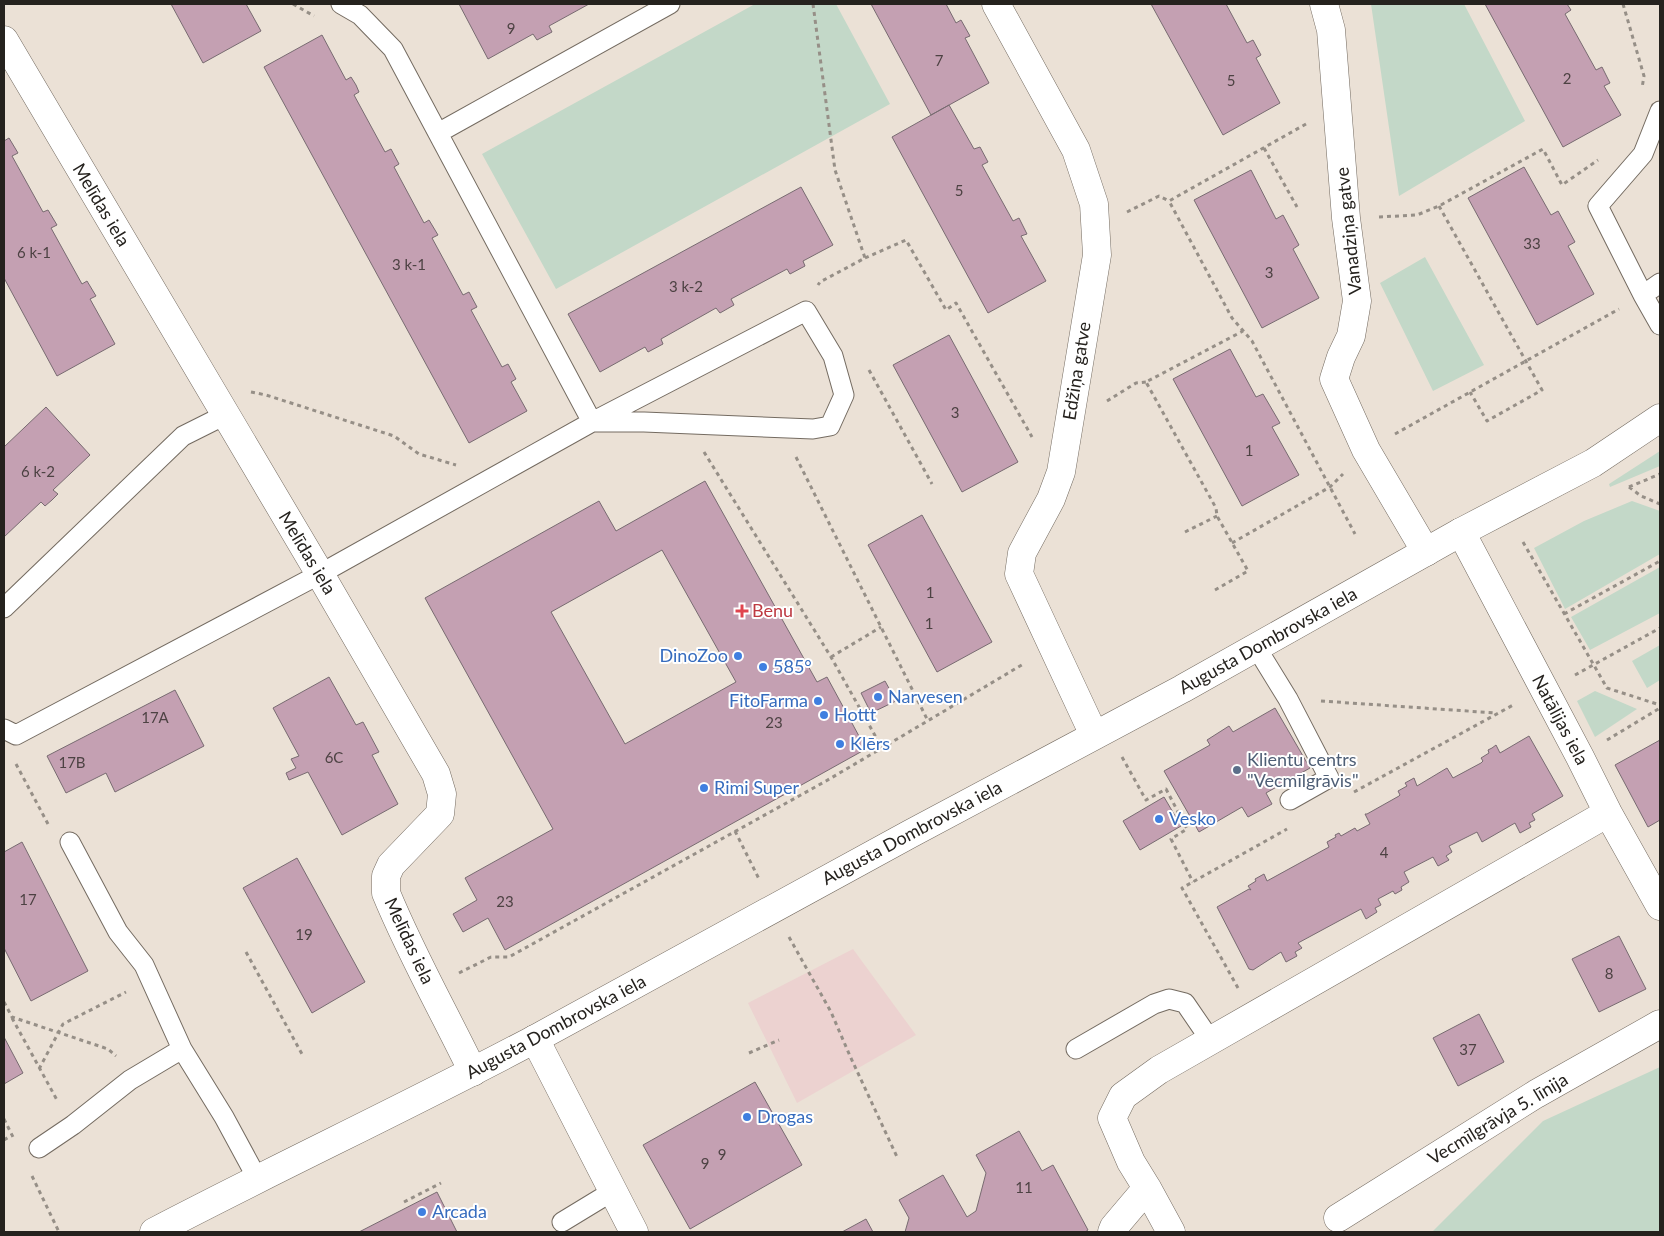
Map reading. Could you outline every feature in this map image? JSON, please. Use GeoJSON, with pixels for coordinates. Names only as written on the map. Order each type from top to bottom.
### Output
{"type":"FeatureCollection","features":[{"type":"Feature","properties":{"kind":"street","name":"Edžiņa gatve"},"geometry":{"type":"LineString","coordinates":[[996,4],[1076,150],[1094,204],[1097,255],[1061,472],[1051,499],[1022,553],[1019,562],[1019,574],[1052,648],[1101,732]]}},
{"type":"Feature","properties":{"kind":"street","name":"Vanadziņa gatve"},"geometry":{"type":"LineString","coordinates":[[1324,4],[1331,30],[1346,218],[1357,301],[1351,336],[1341,357],[1334,379],[1366,450],[1426,552]]}},
{"type":"Feature","properties":{"kind":"street","name":"Melīdas iela"},"geometry":{"type":"LineString","coordinates":[[4,40],[436,774],[442,794],[440,814],[391,865],[386,876],[386,893],[430,988],[448,1019],[473,1072]]}},
{"type":"Feature","properties":{"kind":"street","name":"Augusta Dombrovska iela"},"geometry":{"type":"LineString","coordinates":[[154,1232],[257,1178],[473,1072],[535,1039],[1101,732],[1461,532],[1594,463],[1660,418]]}},
{"type":"Feature","properties":{"kind":"street","name":"Natālijas iela"},"geometry":{"type":"LineString","coordinates":[[1461,532],[1608,813],[1659,900]]}},
{"type":"Feature","properties":{"kind":"street"},"geometry":{"type":"LineString","coordinates":[[1171,1232],[1131,1162],[1112,1118],[1123,1096],[1159,1070],[1211,1041],[1252,1015],[1608,813]]}},
{"type":"Feature","properties":{"kind":"street","name":"Vecmīlgrāvja 5. līnija"},"geometry":{"type":"LineString","coordinates":[[1338,1218],[1536,1094],[1660,1024]]}},
{"type":"Feature","properties":{"kind":"street"},"geometry":{"type":"LineString","coordinates":[[535,1039],[634,1232]]}},
{"type":"Feature","properties":{"kind":"street"},"geometry":{"type":"LineString","coordinates":[[1112,1232],[1114,1226],[1147,1188]]}},
{"type":"Feature","properties":{"kind":"lane"},"geometry":{"type":"LineString","coordinates":[[341,4],[360,15],[393,49],[592,422]]}},
{"type":"Feature","properties":{"kind":"lane"},"geometry":{"type":"LineString","coordinates":[[438,133],[670,4]]}},
{"type":"Feature","properties":{"kind":"lane"},"geometry":{"type":"LineString","coordinates":[[1660,110],[1643,154],[1598,206],[1660,325]]}},
{"type":"Feature","properties":{"kind":"lane"},"geometry":{"type":"LineString","coordinates":[[1643,295],[1660,283]]}},
{"type":"Feature","properties":{"kind":"lane"},"geometry":{"type":"LineString","coordinates":[[4,729],[16,736],[320,574],[592,422],[806,311],[833,356],[844,395],[830,426],[813,429],[686,423],[592,422]]}},
{"type":"Feature","properties":{"kind":"lane"},"geometry":{"type":"LineString","coordinates":[[4,608],[184,436],[220,407]]}},
{"type":"Feature","properties":{"kind":"lane"},"geometry":{"type":"LineString","coordinates":[[1256,647],[1288,699],[1329,778],[1290,800]]}},
{"type":"Feature","properties":{"kind":"lane"},"geometry":{"type":"LineString","coordinates":[[70,842],[118,932],[144,965],[182,1049],[224,1117],[257,1178]]}},
{"type":"Feature","properties":{"kind":"lane"},"geometry":{"type":"LineString","coordinates":[[1076,1050],[1154,1004],[1169,999],[1184,1003],[1211,1041]]}},
{"type":"Feature","properties":{"kind":"lane"},"geometry":{"type":"LineString","coordinates":[[39,1148],[73,1125],[139,1073],[182,1049]]}},
{"type":"Feature","properties":{"kind":"lane"},"geometry":{"type":"LineString","coordinates":[[562,1222],[613,1191]]}},
{"type":"Feature","properties":{"kind":"path"},"geometry":{"type":"LineString","coordinates":[[293,4],[315,17]]}},
{"type":"Feature","properties":{"kind":"path"},"geometry":{"type":"LineString","coordinates":[[813,4],[835,170],[865,258]]}},
{"type":"Feature","properties":{"kind":"path"},"geometry":{"type":"LineString","coordinates":[[1624,4],[1644,76],[1641,93]]}},
{"type":"Feature","properties":{"kind":"path"},"geometry":{"type":"LineString","coordinates":[[1169,201],[1307,124]]}},
{"type":"Feature","properties":{"kind":"path"},"geometry":{"type":"LineString","coordinates":[[1264,148],[1297,207]]}},
{"type":"Feature","properties":{"kind":"path"},"geometry":{"type":"LineString","coordinates":[[1394,216],[1417,215],[1439,206],[1544,149],[1562,184],[1601,158]]}},
{"type":"Feature","properties":{"kind":"path"},"geometry":{"type":"LineString","coordinates":[[1095,228],[1159,196],[1169,201],[1232,318],[1252,341],[1355,534]]}},
{"type":"Feature","properties":{"kind":"path"},"geometry":{"type":"LineString","coordinates":[[1439,206],[1542,390],[1487,421],[1470,392]]}},
{"type":"Feature","properties":{"kind":"path"},"geometry":{"type":"LineString","coordinates":[[806,311],[820,282],[865,258],[906,240],[946,310],[956,303],[1035,442],[1061,472]]}},
{"type":"Feature","properties":{"kind":"path"},"geometry":{"type":"LineString","coordinates":[[820,282],[824,290]]}},
{"type":"Feature","properties":{"kind":"path"},"geometry":{"type":"LineString","coordinates":[[1232,543],[1330,488],[1366,450],[1643,295]]}},
{"type":"Feature","properties":{"kind":"path"},"geometry":{"type":"LineString","coordinates":[[1105,402],[1136,383],[1146,382],[1243,331]]}},
{"type":"Feature","properties":{"kind":"path"},"geometry":{"type":"LineString","coordinates":[[864,362],[932,484]]}},
{"type":"Feature","properties":{"kind":"path"},"geometry":{"type":"LineString","coordinates":[[1146,382],[1216,508],[1217,516],[1248,572],[1215,590]]}},
{"type":"Feature","properties":{"kind":"path"},"geometry":{"type":"LineString","coordinates":[[220,407],[243,390],[266,395],[394,436],[419,454],[457,465]]}},
{"type":"Feature","properties":{"kind":"path"},"geometry":{"type":"LineString","coordinates":[[686,423],[831,657],[882,748]]}},
{"type":"Feature","properties":{"kind":"path"},"geometry":{"type":"LineString","coordinates":[[782,427],[928,720]]}},
{"type":"Feature","properties":{"kind":"path"},"geometry":{"type":"LineString","coordinates":[[1660,474],[1629,487],[1640,496],[1660,504]]}},
{"type":"Feature","properties":{"kind":"path"},"geometry":{"type":"LineString","coordinates":[[1185,532],[1217,516]]}},
{"type":"Feature","properties":{"kind":"path"},"geometry":{"type":"LineString","coordinates":[[1523,542],[1607,688],[1660,707]]}},
{"type":"Feature","properties":{"kind":"path"},"geometry":{"type":"LineString","coordinates":[[1564,614],[1660,561]]}},
{"type":"Feature","properties":{"kind":"path"},"geometry":{"type":"LineString","coordinates":[[831,657],[881,627]]}},
{"type":"Feature","properties":{"kind":"path"},"geometry":{"type":"LineString","coordinates":[[1593,664],[1660,628]]}},
{"type":"Feature","properties":{"kind":"path"},"geometry":{"type":"LineString","coordinates":[[465,970],[490,957],[510,957],[882,748],[1052,648]]}},
{"type":"Feature","properties":{"kind":"path"},"geometry":{"type":"LineString","coordinates":[[1351,794],[1543,688]]}},
{"type":"Feature","properties":{"kind":"path"},"geometry":{"type":"LineString","coordinates":[[1288,699],[1498,714]]}},
{"type":"Feature","properties":{"kind":"path"},"geometry":{"type":"LineString","coordinates":[[1580,757],[1660,707]]}},
{"type":"Feature","properties":{"kind":"path"},"geometry":{"type":"LineString","coordinates":[[1101,732],[1146,800],[1166,789],[1187,830],[1171,839],[1193,882]]}},
{"type":"Feature","properties":{"kind":"path"},"geometry":{"type":"LineString","coordinates":[[13,759],[51,830]]}},
{"type":"Feature","properties":{"kind":"path"},"geometry":{"type":"LineString","coordinates":[[1252,1015],[1182,888],[1291,827]]}},
{"type":"Feature","properties":{"kind":"path"},"geometry":{"type":"LineString","coordinates":[[735,831],[774,908],[831,1012],[898,1159]]}},
{"type":"Feature","properties":{"kind":"path"},"geometry":{"type":"LineString","coordinates":[[246,952],[302,1054]]}},
{"type":"Feature","properties":{"kind":"path"},"geometry":{"type":"LineString","coordinates":[[39,1069],[57,1032],[63,1024],[127,992]]}},
{"type":"Feature","properties":{"kind":"path"},"geometry":{"type":"LineString","coordinates":[[4,1002],[39,1069],[73,1125]]}},
{"type":"Feature","properties":{"kind":"path"},"geometry":{"type":"LineString","coordinates":[[12,1018],[108,1049],[139,1073]]}},
{"type":"Feature","properties":{"kind":"path"},"geometry":{"type":"LineString","coordinates":[[749,1052],[779,1040]]}},
{"type":"Feature","properties":{"kind":"path"},"geometry":{"type":"LineString","coordinates":[[4,1140],[12,1135]]}},
{"type":"Feature","properties":{"kind":"path"},"geometry":{"type":"LineString","coordinates":[[404,1202],[441,1183]]}},
{"type":"Feature","properties":{"kind":"shaded area"},"geometry":{"type":"Polygon","coordinates":[[[853,949],[916,1035],[797,1103],[748,1003],[853,949]]]}},
{"type":"Feature","properties":{"kind":"green space"},"geometry":{"type":"Polygon","coordinates":[[[755,4],[836,4],[890,104],[556,289],[482,154],[755,4]]]}},
{"type":"Feature","properties":{"kind":"green space"},"geometry":{"type":"Polygon","coordinates":[[[1371,4],[1464,4],[1525,121],[1399,196],[1371,4]]]}},
{"type":"Feature","properties":{"kind":"green space"},"geometry":{"type":"Polygon","coordinates":[[[1425,257],[1484,365],[1433,391],[1380,283],[1425,257]]]}},
{"type":"Feature","properties":{"kind":"green space"},"geometry":{"type":"Polygon","coordinates":[[[1660,451],[1660,466],[1610,487],[1609,484],[1660,451]]]}},
{"type":"Feature","properties":{"kind":"green space"},"geometry":{"type":"Polygon","coordinates":[[[1632,501],[1660,511],[1660,554],[1565,609],[1534,548],[1584,521],[1632,501]]]}},
{"type":"Feature","properties":{"kind":"green space"},"geometry":{"type":"Polygon","coordinates":[[[1660,567],[1660,613],[1590,650],[1571,617],[1660,567]]]}},
{"type":"Feature","properties":{"kind":"green space"},"geometry":{"type":"Polygon","coordinates":[[[1660,645],[1660,680],[1647,688],[1632,661],[1660,645]]]}},
{"type":"Feature","properties":{"kind":"green space"},"geometry":{"type":"Polygon","coordinates":[[[1595,691],[1637,709],[1595,737],[1577,701],[1595,691]]]}},
{"type":"Feature","properties":{"kind":"green space"},"geometry":{"type":"Polygon","coordinates":[[[1660,1067],[1660,1232],[1432,1232],[1543,1121],[1660,1067]]]}},
{"type":"Feature","properties":{"kind":"building"},"geometry":{"type":"Polygon","coordinates":[[[171,4],[246,4],[261,31],[203,63],[171,4]]]}},
{"type":"Feature","properties":{"kind":"building"},"geometry":{"type":"Polygon","coordinates":[[[459,4],[589,4],[549,26],[552,32],[537,40],[533,34],[488,59],[459,4]]]}},
{"type":"Feature","properties":{"kind":"building"},"geometry":{"type":"Polygon","coordinates":[[[871,4],[946,4],[956,23],[961,20],[970,36],[965,38],[989,83],[931,115],[871,4]]]}},
{"type":"Feature","properties":{"kind":"building"},"geometry":{"type":"Polygon","coordinates":[[[1151,4],[1226,4],[1247,43],[1253,40],[1261,55],[1256,58],[1280,103],[1223,135],[1151,4]]]}},
{"type":"Feature","properties":{"kind":"building"},"geometry":{"type":"Polygon","coordinates":[[[1485,4],[1567,4],[1571,10],[1565,14],[1596,70],[1602,67],[1610,83],[1604,86],[1621,115],[1563,147],[1485,4]]]}},
{"type":"Feature","properties":{"kind":"building"},"geometry":{"type":"Polygon","coordinates":[[[322,35],[346,80],[351,77],[356,85],[359,92],[354,95],[385,152],[391,149],[399,164],[394,167],[424,223],[429,220],[438,235],[432,238],[463,295],[469,292],[477,307],[471,310],[502,367],[508,364],[516,379],[511,382],[527,411],[469,443],[264,67],[322,35]]]}},
{"type":"Feature","properties":{"kind":"building"},"geometry":{"type":"Polygon","coordinates":[[[949,105],[974,149],[980,147],[988,162],[982,165],[1013,221],[1019,218],[1027,234],[1021,236],[1046,281],[988,313],[892,137],[949,105]]]}},
{"type":"Feature","properties":{"kind":"building"},"geometry":{"type":"Polygon","coordinates":[[[9,138],[18,153],[12,156],[43,212],[48,210],[57,225],[51,228],[82,284],[87,281],[96,296],[90,299],[115,344],[57,376],[4,278],[4,141],[9,138]]]}},
{"type":"Feature","properties":{"kind":"building"},"geometry":{"type":"Polygon","coordinates":[[[1524,167],[1551,215],[1558,211],[1575,242],[1568,246],[1594,294],[1537,325],[1468,198],[1524,167]]]}},
{"type":"Feature","properties":{"kind":"building"},"geometry":{"type":"Polygon","coordinates":[[[1251,170],[1276,219],[1283,215],[1299,245],[1293,249],[1319,298],[1262,328],[1194,200],[1251,170]]]}},
{"type":"Feature","properties":{"kind":"building"},"geometry":{"type":"Polygon","coordinates":[[[801,187],[833,245],[803,261],[805,266],[790,274],[787,269],[731,299],[734,305],[720,313],[716,308],[661,339],[663,344],[648,352],[645,347],[600,372],[568,314],[801,187]]]}},
{"type":"Feature","properties":{"kind":"building"},"geometry":{"type":"Polygon","coordinates":[[[949,335],[1018,462],[962,492],[893,365],[949,335]]]}},
{"type":"Feature","properties":{"kind":"building"},"geometry":{"type":"Polygon","coordinates":[[[1230,349],[1256,397],[1263,394],[1280,423],[1272,427],[1299,475],[1242,506],[1173,379],[1230,349]]]}},
{"type":"Feature","properties":{"kind":"building"},"geometry":{"type":"Polygon","coordinates":[[[46,407],[90,455],[53,490],[58,494],[52,500],[45,506],[41,502],[4,537],[4,447],[46,407]]]}},
{"type":"Feature","properties":{"kind":"building"},"geometry":{"type":"Polygon","coordinates":[[[705,481],[817,682],[827,677],[866,749],[505,950],[488,918],[463,932],[453,914],[477,900],[465,878],[553,829],[425,598],[599,501],[616,531],[705,481]],[[662,550],[551,612],[625,744],[736,682],[662,550]]]}},
{"type":"Feature","properties":{"kind":"building"},"geometry":{"type":"Polygon","coordinates":[[[922,515],[992,642],[937,672],[868,545],[922,515]]]}},
{"type":"Feature","properties":{"kind":"building"},"geometry":{"type":"Polygon","coordinates":[[[329,677],[356,725],[363,722],[379,752],[372,755],[398,804],[342,835],[308,772],[289,780],[286,773],[296,768],[291,759],[299,756],[273,708],[329,677]]]}},
{"type":"Feature","properties":{"kind":"building","name":"Narvesen"},"geometry":{"type":"Polygon","coordinates":[[[885,681],[896,701],[871,713],[861,693],[885,681]]]}},
{"type":"Feature","properties":{"kind":"building"},"geometry":{"type":"Polygon","coordinates":[[[175,690],[204,746],[115,792],[106,773],[66,793],[47,756],[175,690]]]}},
{"type":"Feature","properties":{"kind":"building","name":"Klientu centrs \"Vecmīlgrāvis\""},"geometry":{"type":"Polygon","coordinates":[[[1275,708],[1310,768],[1266,793],[1272,804],[1248,817],[1242,807],[1199,832],[1164,771],[1210,745],[1207,740],[1229,726],[1233,732],[1275,708]]]}},
{"type":"Feature","properties":{"kind":"building"},"geometry":{"type":"Polygon","coordinates":[[[1529,736],[1563,796],[1532,814],[1535,820],[1529,823],[1531,827],[1520,833],[1515,823],[1482,842],[1477,832],[1449,846],[1452,852],[1446,856],[1449,860],[1438,866],[1433,857],[1404,872],[1409,882],[1401,887],[1402,890],[1395,894],[1393,891],[1378,899],[1381,905],[1375,908],[1377,912],[1366,919],[1361,909],[1298,943],[1302,948],[1295,952],[1297,956],[1286,962],[1281,952],[1253,970],[1249,969],[1217,907],[1249,889],[1251,890],[1248,886],[1264,874],[1267,881],[1329,847],[1327,842],[1336,837],[1335,835],[1339,833],[1341,836],[1355,828],[1357,831],[1370,824],[1365,814],[1399,796],[1398,791],[1407,786],[1405,783],[1414,778],[1417,786],[1447,768],[1453,778],[1481,763],[1483,761],[1481,758],[1496,745],[1500,753],[1529,736]]]}},
{"type":"Feature","properties":{"kind":"building"},"geometry":{"type":"Polygon","coordinates":[[[1660,740],[1660,820],[1648,827],[1615,765],[1660,740]]]}},
{"type":"Feature","properties":{"kind":"building"},"geometry":{"type":"Polygon","coordinates":[[[1164,797],[1181,826],[1140,850],[1123,821],[1164,797]]]}},
{"type":"Feature","properties":{"kind":"building"},"geometry":{"type":"Polygon","coordinates":[[[22,842],[88,971],[31,1001],[4,948],[4,852],[22,842]]]}},
{"type":"Feature","properties":{"kind":"building"},"geometry":{"type":"Polygon","coordinates":[[[297,858],[365,982],[312,1013],[243,888],[297,858]]]}},
{"type":"Feature","properties":{"kind":"building"},"geometry":{"type":"Polygon","coordinates":[[[1619,936],[1646,989],[1599,1012],[1572,959],[1619,936]]]}},
{"type":"Feature","properties":{"kind":"building"},"geometry":{"type":"Polygon","coordinates":[[[1479,1014],[1504,1062],[1458,1086],[1433,1038],[1479,1014]]]}},
{"type":"Feature","properties":{"kind":"building"},"geometry":{"type":"Polygon","coordinates":[[[4,1037],[23,1073],[4,1084],[4,1037]]]}},
{"type":"Feature","properties":{"kind":"building"},"geometry":{"type":"Polygon","coordinates":[[[755,1082],[802,1165],[690,1229],[643,1145],[755,1082]]]}},
{"type":"Feature","properties":{"kind":"building"},"geometry":{"type":"Polygon","coordinates":[[[1019,1131],[1042,1171],[1053,1165],[1088,1230],[1085,1232],[905,1232],[909,1218],[899,1200],[943,1175],[967,1217],[976,1211],[986,1173],[976,1155],[1019,1131]]]}},
{"type":"Feature","properties":{"kind":"building","name":"Arcada"},"geometry":{"type":"Polygon","coordinates":[[[437,1192],[457,1232],[359,1232],[437,1192]]]}},
{"type":"Feature","properties":{"kind":"building"},"geometry":{"type":"Polygon","coordinates":[[[866,1219],[873,1232],[842,1232],[866,1219]]]}},
{"type":"Feature","properties":{"kind":"place","name":"Benu"},"geometry":{"type":"Point","coordinates":[742,611]}},
{"type":"Feature","properties":{"kind":"place","name":"DinoZoo"},"geometry":{"type":"Point","coordinates":[738,656]}},
{"type":"Feature","properties":{"kind":"place","name":"585°"},"geometry":{"type":"Point","coordinates":[763,667]}},
{"type":"Feature","properties":{"kind":"place","name":"Narvesen"},"geometry":{"type":"Point","coordinates":[878,697]}},
{"type":"Feature","properties":{"kind":"place","name":"FitoFarma"},"geometry":{"type":"Point","coordinates":[818,701]}},
{"type":"Feature","properties":{"kind":"place","name":"Hottt"},"geometry":{"type":"Point","coordinates":[824,715]}},
{"type":"Feature","properties":{"kind":"place","name":"Klērs"},"geometry":{"type":"Point","coordinates":[840,744]}},
{"type":"Feature","properties":{"kind":"place","name":"Klientu centrs \"Vecmīlgrāvis\""},"geometry":{"type":"Point","coordinates":[1237,770]}},
{"type":"Feature","properties":{"kind":"place","name":"Rimi Super"},"geometry":{"type":"Point","coordinates":[704,788]}},
{"type":"Feature","properties":{"kind":"place","name":"Vesko"},"geometry":{"type":"Point","coordinates":[1159,819]}},
{"type":"Feature","properties":{"kind":"place","name":"Drogas"},"geometry":{"type":"Point","coordinates":[747,1117]}},
{"type":"Feature","properties":{"kind":"place","name":"Arcada"},"geometry":{"type":"Point","coordinates":[422,1212]}}]}
